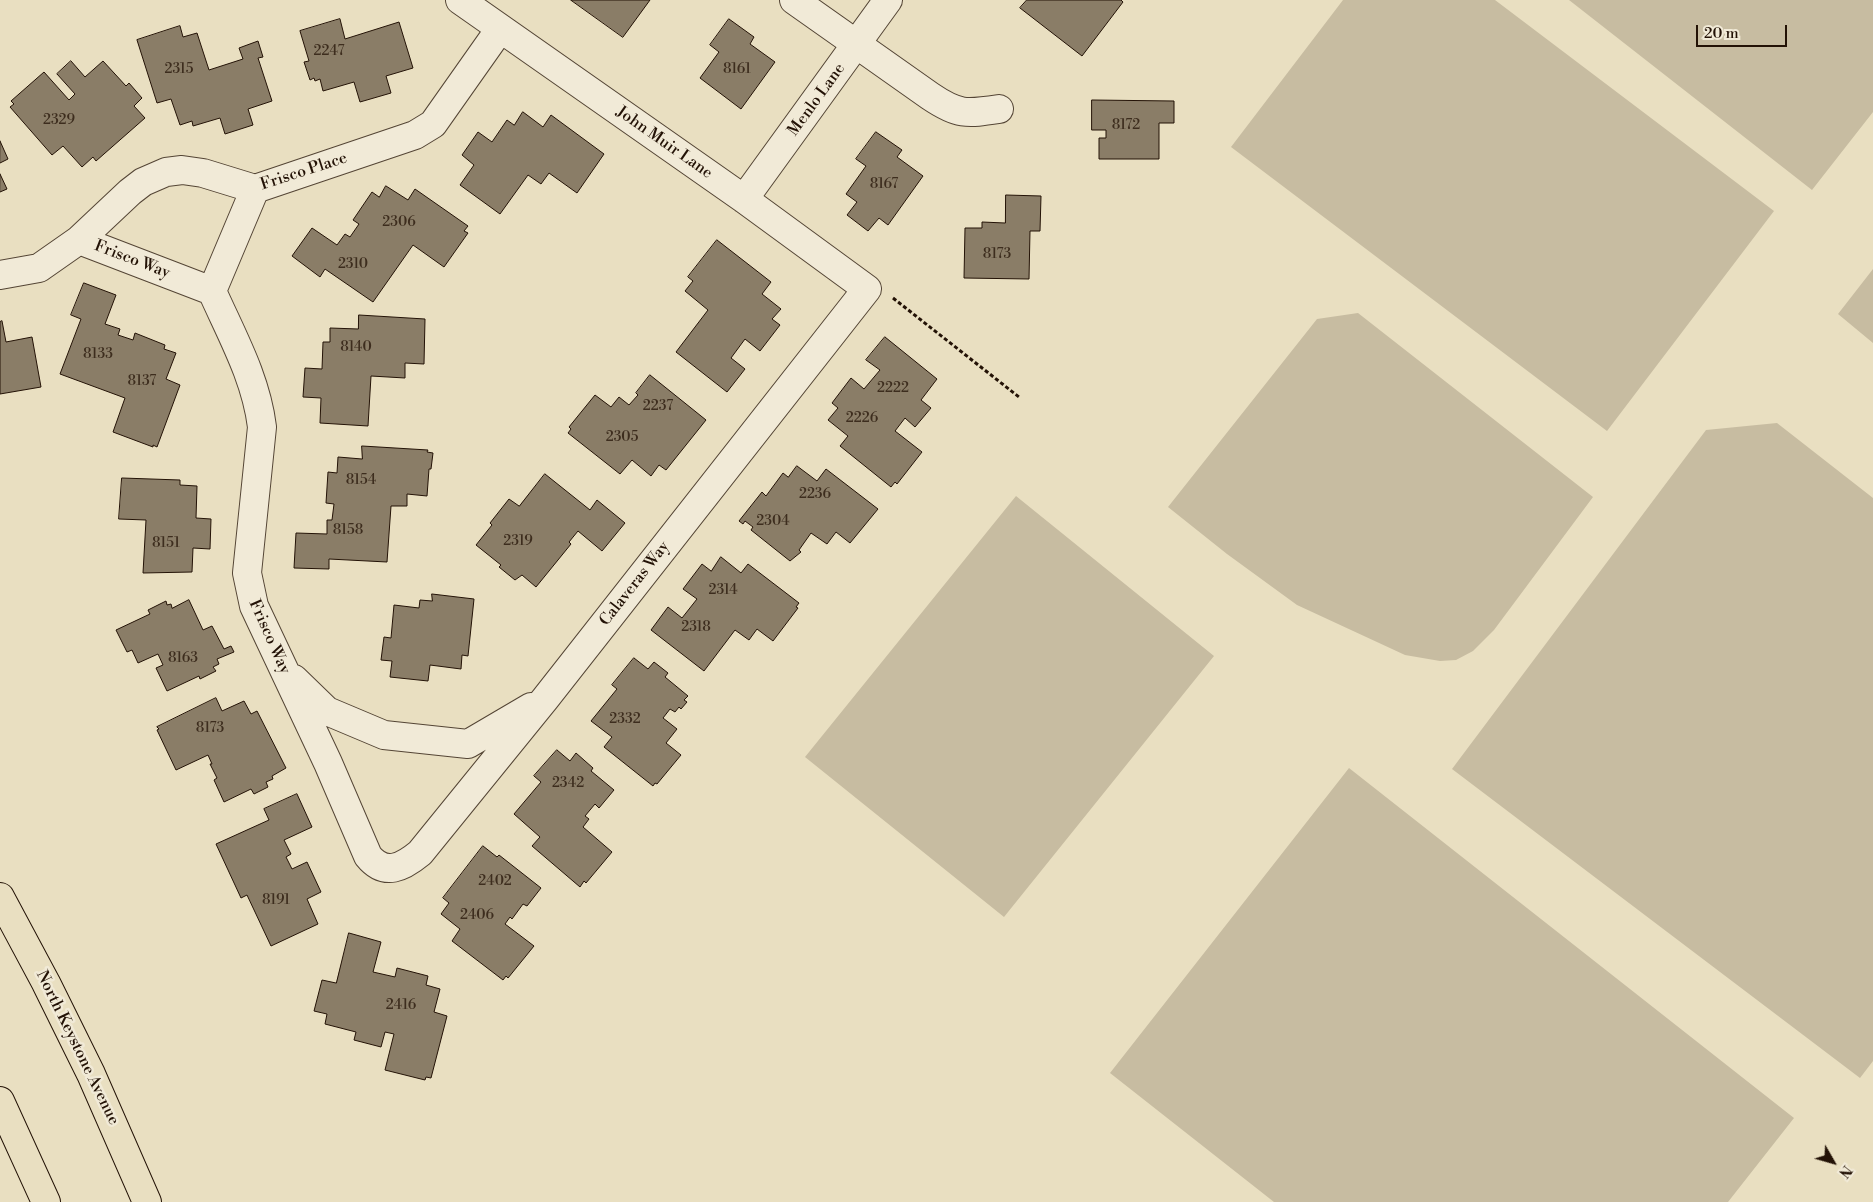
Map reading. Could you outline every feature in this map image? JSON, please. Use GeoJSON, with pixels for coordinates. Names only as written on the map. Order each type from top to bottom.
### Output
{"type":"FeatureCollection","features":[{"type":"Feature","properties":{"kind":"main road","name":"North Keystone Avenue"},"geometry":{"type":"LineString","coordinates":[[0,897],[46,982],[88,1066],[147,1202]]}},
{"type":"Feature","properties":{"kind":"main road"},"geometry":{"type":"LineString","coordinates":[[0,1101],[46,1202]]}},
{"type":"Feature","properties":{"kind":"street","name":"John Muir Lane"},"geometry":{"type":"LineString","coordinates":[[460,0],[744,199],[867,289]]}},
{"type":"Feature","properties":{"kind":"street"},"geometry":{"type":"LineString","coordinates":[[794,0],[952,110],[972,113],[999,109]]}},
{"type":"Feature","properties":{"kind":"street","name":"Menlo Lane"},"geometry":{"type":"LineString","coordinates":[[744,199],[888,0]]}},
{"type":"Feature","properties":{"kind":"street","name":"Frisco Place"},"geometry":{"type":"LineString","coordinates":[[0,275],[39,268],[79,240],[143,182],[166,172],[182,170],[203,173],[255,188],[415,135],[433,124],[500,29]]}},
{"type":"Feature","properties":{"kind":"street"},"geometry":{"type":"LineString","coordinates":[[212,291],[255,188]]}},
{"type":"Feature","properties":{"kind":"street","name":"Frisco Way"},"geometry":{"type":"LineString","coordinates":[[79,240],[212,291],[250,375],[259,404],[262,427],[248,574],[254,606],[328,763],[368,856],[378,866],[395,867]]}},
{"type":"Feature","properties":{"kind":"street","name":"Calaveras Way"},"geometry":{"type":"LineString","coordinates":[[395,867],[406,864],[420,853],[545,699],[867,289]]}},
{"type":"Feature","properties":{"kind":"street"},"geometry":{"type":"LineString","coordinates":[[282,666],[327,711],[384,735],[468,744],[545,699]]}},
{"type":"Feature","properties":{"kind":"path"},"geometry":{"type":"LineString","coordinates":[[867,289],[879,287],[1019,397]]}},
{"type":"Feature","properties":{"kind":"shaded area"},"geometry":{"type":"Polygon","coordinates":[[[1343,0],[1495,0],[1774,211],[1607,431],[1231,147],[1343,0]]]}},
{"type":"Feature","properties":{"kind":"shaded area"},"geometry":{"type":"Polygon","coordinates":[[[1569,0],[1873,0],[1873,112],[1812,190],[1569,0]]]}},
{"type":"Feature","properties":{"kind":"shaded area"},"geometry":{"type":"Polygon","coordinates":[[[1873,269],[1873,343],[1838,314],[1873,269]]]}},
{"type":"Feature","properties":{"kind":"shaded area"},"geometry":{"type":"Polygon","coordinates":[[[1358,313],[1593,497],[1494,630],[1473,651],[1456,660],[1440,661],[1405,655],[1297,605],[1227,554],[1168,507],[1317,319],[1358,313]]]}},
{"type":"Feature","properties":{"kind":"shaded area"},"geometry":{"type":"Polygon","coordinates":[[[1777,423],[1873,498],[1873,1061],[1860,1078],[1452,769],[1706,430],[1777,423]]]}},
{"type":"Feature","properties":{"kind":"shaded area"},"geometry":{"type":"Polygon","coordinates":[[[1016,496],[1214,656],[1004,917],[805,757],[1016,496]]]}},
{"type":"Feature","properties":{"kind":"shaded area"},"geometry":{"type":"Polygon","coordinates":[[[1349,768],[1794,1118],[1728,1202],[1274,1202],[1110,1073],[1349,768]]]}},
{"type":"Feature","properties":{"kind":"building"},"geometry":{"type":"Polygon","coordinates":[[[571,0],[650,0],[623,37],[571,0]]]}},
{"type":"Feature","properties":{"kind":"building"},"geometry":{"type":"Polygon","coordinates":[[[1027,0],[1121,0],[1123,2],[1082,56],[1020,8],[1027,0]]]}},
{"type":"Feature","properties":{"kind":"building"},"geometry":{"type":"Polygon","coordinates":[[[340,19],[345,39],[399,22],[413,68],[386,76],[391,93],[360,102],[354,82],[323,91],[320,79],[315,81],[314,78],[310,80],[304,62],[309,61],[300,31],[340,19]]]}},
{"type":"Feature","properties":{"kind":"building"},"geometry":{"type":"Polygon","coordinates":[[[729,19],[754,37],[750,44],[775,62],[741,109],[700,78],[719,52],[710,45],[729,19]]]}},
{"type":"Feature","properties":{"kind":"building"},"geometry":{"type":"Polygon","coordinates":[[[180,26],[183,37],[197,33],[209,70],[243,59],[239,48],[258,41],[263,57],[258,58],[272,101],[248,109],[253,125],[225,134],[220,118],[193,126],[192,121],[180,125],[171,99],[157,103],[137,40],[180,26]]]}},
{"type":"Feature","properties":{"kind":"building"},"geometry":{"type":"Polygon","coordinates":[[[71,61],[85,77],[103,61],[126,86],[129,83],[142,98],[134,106],[145,118],[96,161],[93,157],[82,167],[63,146],[52,155],[10,107],[14,104],[11,101],[44,72],[69,100],[75,94],[57,74],[71,61]]]}},
{"type":"Feature","properties":{"kind":"building"},"geometry":{"type":"Polygon","coordinates":[[[1092,100],[1174,101],[1174,123],[1159,123],[1159,159],[1099,159],[1099,138],[1106,138],[1106,130],[1092,130],[1092,100]]]}},
{"type":"Feature","properties":{"kind":"building"},"geometry":{"type":"Polygon","coordinates":[[[523,112],[543,127],[551,115],[604,154],[577,193],[549,173],[541,184],[528,175],[500,214],[460,185],[474,165],[462,155],[478,132],[492,142],[507,120],[514,125],[523,112]]]}},
{"type":"Feature","properties":{"kind":"building"},"geometry":{"type":"Polygon","coordinates":[[[876,132],[902,150],[897,157],[923,176],[888,225],[879,218],[868,231],[847,215],[857,202],[846,194],[866,166],[856,159],[876,132]]]}},
{"type":"Feature","properties":{"kind":"building"},"geometry":{"type":"Polygon","coordinates":[[[0,141],[8,159],[0,163],[0,141]]]}},
{"type":"Feature","properties":{"kind":"building"},"geometry":{"type":"Polygon","coordinates":[[[0,174],[7,189],[0,192],[0,174]]]}},
{"type":"Feature","properties":{"kind":"building"},"geometry":{"type":"Polygon","coordinates":[[[386,186],[408,200],[415,189],[468,226],[464,231],[468,233],[444,267],[413,245],[373,302],[325,269],[320,277],[292,256],[312,228],[337,245],[345,234],[350,237],[359,224],[353,220],[372,192],[379,197],[386,186]]]}},
{"type":"Feature","properties":{"kind":"building"},"geometry":{"type":"Polygon","coordinates":[[[1006,195],[1041,196],[1040,231],[1030,231],[1029,279],[964,278],[965,228],[982,228],[982,222],[1005,223],[1006,195]]]}},
{"type":"Feature","properties":{"kind":"building"},"geometry":{"type":"Polygon","coordinates":[[[717,240],[771,282],[762,294],[781,309],[772,319],[780,325],[760,351],[745,339],[731,358],[745,369],[727,392],[676,352],[708,310],[685,291],[693,281],[688,277],[717,240]]]}},
{"type":"Feature","properties":{"kind":"building"},"geometry":{"type":"Polygon","coordinates":[[[84,283],[116,295],[105,324],[120,329],[118,335],[133,340],[135,333],[165,345],[164,349],[176,353],[166,379],[180,385],[157,447],[113,432],[125,398],[60,374],[81,319],[71,315],[84,283]]]}},
{"type":"Feature","properties":{"kind":"building"},"geometry":{"type":"Polygon","coordinates":[[[359,315],[425,319],[424,364],[405,363],[405,378],[371,376],[368,426],[320,423],[321,398],[303,397],[305,368],[322,369],[323,342],[330,342],[330,328],[358,329],[359,315]]]}},
{"type":"Feature","properties":{"kind":"building"},"geometry":{"type":"Polygon","coordinates":[[[2,321],[6,342],[32,337],[41,387],[0,394],[0,322],[2,321]]]}},
{"type":"Feature","properties":{"kind":"building"},"geometry":{"type":"Polygon","coordinates":[[[885,337],[937,379],[921,400],[931,408],[915,427],[905,418],[895,431],[922,452],[897,484],[895,482],[891,487],[840,446],[848,436],[828,420],[838,408],[832,403],[851,378],[864,389],[880,370],[866,360],[885,337]]]}},
{"type":"Feature","properties":{"kind":"building"},"geometry":{"type":"Polygon","coordinates":[[[650,375],[706,420],[666,470],[659,465],[651,476],[632,460],[620,474],[568,433],[571,429],[569,427],[595,395],[611,407],[619,397],[629,405],[638,395],[636,393],[650,375]]]}},
{"type":"Feature","properties":{"kind":"building"},"geometry":{"type":"Polygon","coordinates":[[[362,446],[428,450],[427,452],[433,453],[431,469],[429,469],[427,496],[407,494],[407,506],[391,506],[387,562],[329,559],[329,569],[294,568],[296,533],[327,534],[327,520],[332,520],[334,504],[326,503],[328,472],[337,473],[338,457],[362,459],[362,446]]]}},
{"type":"Feature","properties":{"kind":"building"},"geometry":{"type":"Polygon","coordinates":[[[797,466],[817,481],[826,469],[878,509],[850,543],[836,532],[827,544],[811,533],[799,550],[801,552],[790,561],[751,530],[753,527],[745,521],[743,524],[739,521],[762,492],[766,496],[783,473],[788,477],[797,466]]]}},
{"type":"Feature","properties":{"kind":"building"},"geometry":{"type":"Polygon","coordinates":[[[545,474],[590,510],[597,500],[625,523],[602,551],[578,531],[569,542],[571,544],[536,587],[522,575],[515,580],[499,567],[501,565],[476,545],[509,499],[519,506],[545,474]]]}},
{"type":"Feature","properties":{"kind":"building"},"geometry":{"type":"Polygon","coordinates":[[[122,478],[180,480],[180,485],[197,486],[196,518],[211,519],[210,549],[193,548],[192,572],[143,573],[146,520],[119,519],[122,478]]]}},
{"type":"Feature","properties":{"kind":"building"},"geometry":{"type":"Polygon","coordinates":[[[721,557],[741,573],[748,564],[799,603],[796,607],[798,608],[773,641],[757,629],[749,640],[735,630],[704,671],[651,630],[668,607],[682,618],[697,599],[683,589],[702,564],[711,571],[721,557]]]}},
{"type":"Feature","properties":{"kind":"building"},"geometry":{"type":"Polygon","coordinates":[[[432,594],[474,599],[468,656],[462,655],[461,669],[430,665],[428,681],[390,677],[392,661],[381,660],[384,637],[391,638],[394,605],[419,608],[420,600],[432,601],[432,594]]]}},
{"type":"Feature","properties":{"kind":"building"},"geometry":{"type":"Polygon","coordinates":[[[189,600],[203,630],[212,626],[224,649],[231,646],[234,652],[217,659],[219,664],[213,667],[216,671],[200,679],[199,676],[167,691],[156,668],[163,665],[158,654],[138,663],[132,650],[127,652],[116,630],[150,614],[148,610],[166,601],[167,605],[171,604],[172,608],[189,600]]]}},
{"type":"Feature","properties":{"kind":"building"},"geometry":{"type":"Polygon","coordinates":[[[634,658],[648,669],[654,662],[668,673],[665,677],[688,696],[684,700],[687,702],[681,709],[679,707],[675,712],[670,709],[663,718],[677,729],[666,743],[681,755],[657,784],[655,783],[653,786],[604,747],[612,737],[591,721],[617,689],[612,685],[634,658]]]}},
{"type":"Feature","properties":{"kind":"building"},"geometry":{"type":"Polygon","coordinates":[[[216,698],[222,711],[244,701],[251,714],[257,711],[286,768],[272,776],[273,779],[266,782],[268,787],[254,794],[251,789],[224,802],[214,780],[217,778],[208,755],[176,770],[157,730],[159,729],[157,727],[216,698]]]}},
{"type":"Feature","properties":{"kind":"building"},"geometry":{"type":"Polygon","coordinates":[[[557,750],[570,761],[576,753],[593,768],[591,771],[614,790],[599,808],[595,804],[585,816],[589,819],[583,827],[612,852],[586,883],[584,881],[580,887],[532,846],[540,837],[514,814],[541,782],[534,776],[557,750]]]}},
{"type":"Feature","properties":{"kind":"building"},"geometry":{"type":"Polygon","coordinates":[[[297,794],[312,827],[284,840],[291,854],[286,857],[292,869],[307,862],[321,892],[307,899],[318,924],[271,946],[247,895],[241,898],[216,844],[269,820],[264,809],[297,794]]]}},
{"type":"Feature","properties":{"kind":"building"},"geometry":{"type":"Polygon","coordinates":[[[483,846],[497,857],[499,855],[541,888],[527,906],[523,904],[512,919],[510,917],[505,924],[534,946],[508,978],[506,976],[503,980],[452,941],[460,929],[441,914],[449,903],[443,898],[483,846]]]}},
{"type":"Feature","properties":{"kind":"building"},"geometry":{"type":"Polygon","coordinates":[[[349,933],[381,942],[373,972],[395,977],[397,968],[428,976],[426,985],[440,989],[434,1012],[447,1016],[431,1078],[426,1077],[425,1080],[385,1070],[394,1034],[385,1032],[381,1047],[354,1040],[356,1032],[325,1024],[327,1014],[314,1011],[322,980],[336,983],[349,933]]]}}]}
